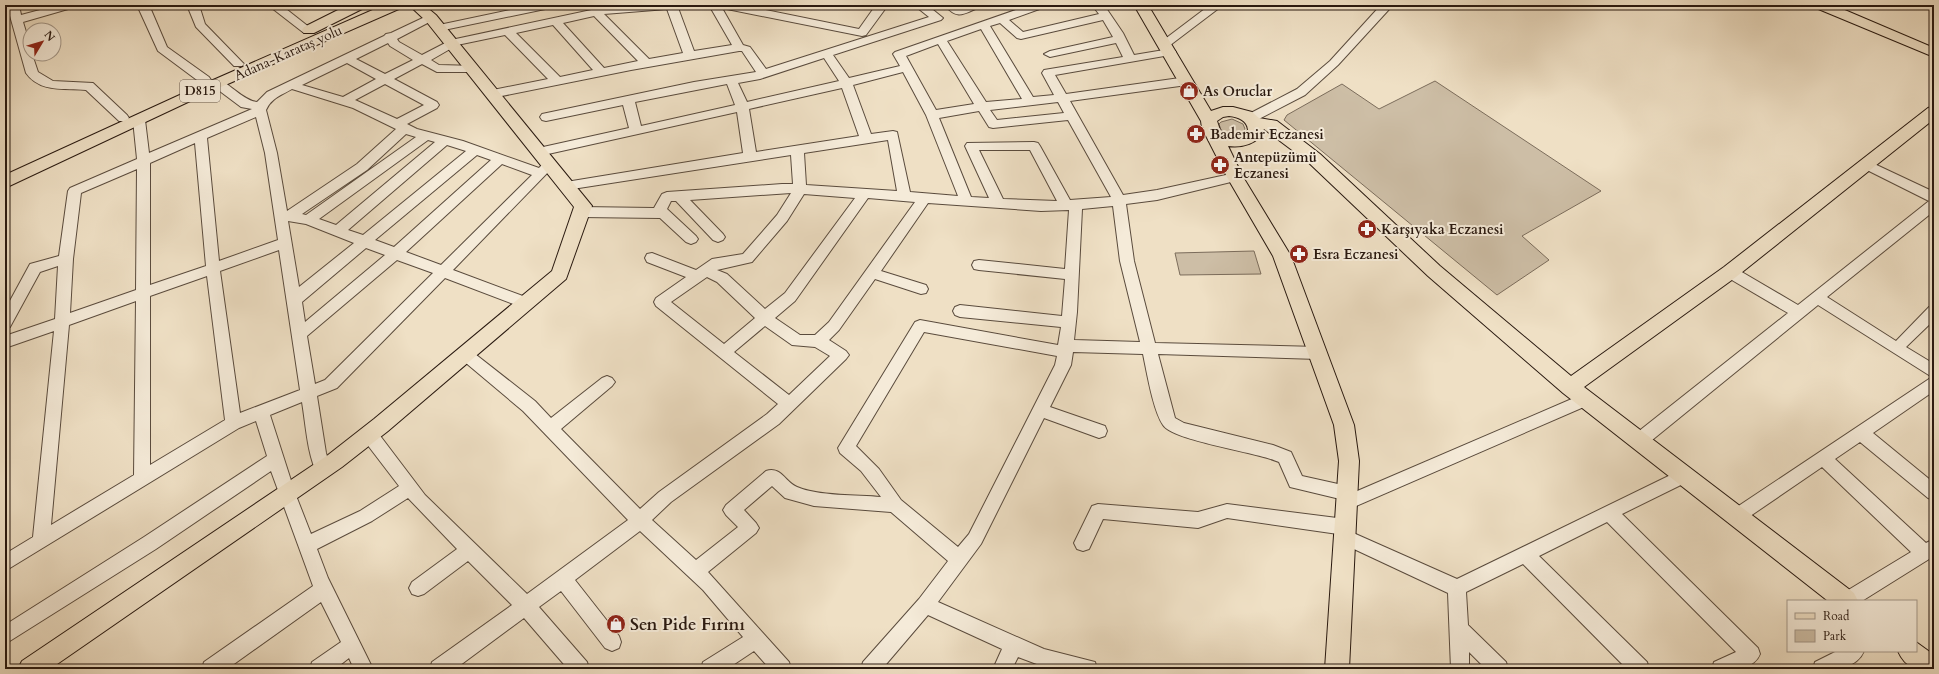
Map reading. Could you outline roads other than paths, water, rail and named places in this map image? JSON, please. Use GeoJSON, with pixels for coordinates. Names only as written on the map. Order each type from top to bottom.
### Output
{"type":"FeatureCollection","features":[{"type":"Feature","properties":{"kind":"main road","name":"Adana-Karataş yolu"},"geometry":{"type":"LineString","coordinates":[[5,182],[139,120],[211,82],[238,64],[359,5]]}},
{"type":"Feature","properties":{"kind":"main road","name":"Adana-Karataş yolu"},"geometry":{"type":"LineString","coordinates":[[5,174],[123,118],[396,5]]}},
{"type":"Feature","properties":{"kind":"main road"},"geometry":{"type":"LineString","coordinates":[[30,669],[322,469],[369,434],[560,274],[583,206],[566,186],[542,164],[492,94],[435,23],[416,5]]}},
{"type":"Feature","properties":{"kind":"main road"},"geometry":{"type":"LineString","coordinates":[[1141,5],[1187,81],[1212,127],[1235,177],[1282,256],[1344,425],[1349,461],[1337,669]]}},
{"type":"Feature","properties":{"kind":"main road"},"geometry":{"type":"LineString","coordinates":[[1821,5],[1934,53]]}},
{"type":"Feature","properties":{"kind":"main road"},"geometry":{"type":"LineString","coordinates":[[1170,52],[1195,85],[1229,111],[1244,115],[1252,120],[1271,125],[1314,158],[1434,272],[1570,387],[1845,600]]}},
{"type":"Feature","properties":{"kind":"main road"},"geometry":{"type":"LineString","coordinates":[[1212,127],[1216,114],[1229,111]]}},
{"type":"Feature","properties":{"kind":"main road"},"geometry":{"type":"LineString","coordinates":[[1570,387],[1730,272],[1868,165],[1934,111]]}},
{"type":"Feature","properties":{"kind":"main road"},"geometry":{"type":"LineString","coordinates":[[1250,201],[1235,159],[1244,140],[1251,137],[1256,130],[1252,120]]}},
{"type":"Feature","properties":{"kind":"main road"},"geometry":{"type":"LineString","coordinates":[[1212,127],[1226,140],[1267,140],[1279,143],[1314,158]]}},
{"type":"Feature","properties":{"kind":"street"},"geometry":{"type":"LineString","coordinates":[[12,5],[32,73],[39,81],[53,85],[89,86],[123,118]]}},
{"type":"Feature","properties":{"kind":"street"},"geometry":{"type":"LineString","coordinates":[[17,20],[71,5]]}},
{"type":"Feature","properties":{"kind":"street"},"geometry":{"type":"LineString","coordinates":[[143,5],[162,49],[245,104],[261,108]]}},
{"type":"Feature","properties":{"kind":"street"},"geometry":{"type":"LineString","coordinates":[[193,5],[200,25],[238,64]]}},
{"type":"Feature","properties":{"kind":"street"},"geometry":{"type":"LineString","coordinates":[[274,5],[308,31]]}},
{"type":"Feature","properties":{"kind":"street"},"geometry":{"type":"LineString","coordinates":[[458,24],[497,5]]}},
{"type":"Feature","properties":{"kind":"street"},"geometry":{"type":"LineString","coordinates":[[322,469],[318,453],[310,393],[285,243],[285,215],[261,108],[263,102],[271,95],[390,36],[435,23],[458,24],[550,5]]}},
{"type":"Feature","properties":{"kind":"street"},"geometry":{"type":"LineString","coordinates":[[344,101],[452,44],[596,12],[671,5],[690,56]]}},
{"type":"Feature","properties":{"kind":"street"},"geometry":{"type":"LineString","coordinates":[[715,5],[739,47]]}},
{"type":"Feature","properties":{"kind":"street"},"geometry":{"type":"LineString","coordinates":[[726,5],[862,33],[882,5]]}},
{"type":"Feature","properties":{"kind":"street"},"geometry":{"type":"LineString","coordinates":[[546,117],[763,74],[937,18],[920,5]]}},
{"type":"Feature","properties":{"kind":"street"},"geometry":{"type":"LineString","coordinates":[[951,5],[959,12],[976,5]]}},
{"type":"Feature","properties":{"kind":"street"},"geometry":{"type":"LineString","coordinates":[[966,200],[932,115],[899,54],[1041,5]]}},
{"type":"Feature","properties":{"kind":"street"},"geometry":{"type":"LineString","coordinates":[[1098,5],[1120,39],[1130,59]]}},
{"type":"Feature","properties":{"kind":"street"},"geometry":{"type":"LineString","coordinates":[[1217,5],[1170,52],[1048,73],[1119,200],[1127,261],[1148,348],[1169,422],[1180,429],[1274,452],[1285,457],[1296,482],[1347,498],[1586,399]]}},
{"type":"Feature","properties":{"kind":"street"},"geometry":{"type":"LineString","coordinates":[[1252,120],[1301,92],[1334,63],[1387,5]]}},
{"type":"Feature","properties":{"kind":"street"},"geometry":{"type":"LineString","coordinates":[[596,12],[646,63]]}},
{"type":"Feature","properties":{"kind":"street"},"geometry":{"type":"LineString","coordinates":[[1002,19],[1021,36],[1105,16]]}},
{"type":"Feature","properties":{"kind":"street"},"geometry":{"type":"LineString","coordinates":[[556,21],[601,72]]}},
{"type":"Feature","properties":{"kind":"street"},"geometry":{"type":"LineString","coordinates":[[984,25],[1030,102]]}},
{"type":"Feature","properties":{"kind":"street"},"geometry":{"type":"LineString","coordinates":[[508,31],[557,81]]}},
{"type":"Feature","properties":{"kind":"street"},"geometry":{"type":"LineString","coordinates":[[390,36],[394,44],[438,68],[472,69]]}},
{"type":"Feature","properties":{"kind":"street"},"geometry":{"type":"LineString","coordinates":[[1050,54],[1120,39]]}},
{"type":"Feature","properties":{"kind":"street"},"geometry":{"type":"LineString","coordinates":[[941,40],[993,124],[1072,116]]}},
{"type":"Feature","properties":{"kind":"street"},"geometry":{"type":"LineString","coordinates":[[492,94],[646,63],[739,47],[746,49],[763,74]]}},
{"type":"Feature","properties":{"kind":"street"},"geometry":{"type":"LineString","coordinates":[[827,54],[846,83],[866,139]]}},
{"type":"Feature","properties":{"kind":"street"},"geometry":{"type":"LineString","coordinates":[[285,215],[362,167],[401,126],[432,105],[346,58]]}},
{"type":"Feature","properties":{"kind":"street"},"geometry":{"type":"LineString","coordinates":[[291,85],[357,105],[401,126],[427,136],[445,140],[500,159],[542,164],[636,131],[743,108],[906,68]]}},
{"type":"Feature","properties":{"kind":"street"},"geometry":{"type":"LineString","coordinates":[[732,80],[743,108],[750,157]]}},
{"type":"Feature","properties":{"kind":"street"},"geometry":{"type":"LineString","coordinates":[[932,115],[1187,81]]}},
{"type":"Feature","properties":{"kind":"street"},"geometry":{"type":"LineString","coordinates":[[628,100],[636,131]]}},
{"type":"Feature","properties":{"kind":"street"},"geometry":{"type":"LineString","coordinates":[[41,541],[62,323],[66,259],[75,190],[201,136],[261,108]]}},
{"type":"Feature","properties":{"kind":"street"},"geometry":{"type":"LineString","coordinates":[[139,120],[144,161],[142,479]]}},
{"type":"Feature","properties":{"kind":"street"},"geometry":{"type":"LineString","coordinates":[[566,186],[893,135],[904,196]]}},
{"type":"Feature","properties":{"kind":"street"},"geometry":{"type":"LineString","coordinates":[[201,136],[213,269],[233,423]]}},
{"type":"Feature","properties":{"kind":"street"},"geometry":{"type":"LineString","coordinates":[[308,220],[427,136]]}},
{"type":"Feature","properties":{"kind":"street"},"geometry":{"type":"LineString","coordinates":[[338,231],[445,140]]}},
{"type":"Feature","properties":{"kind":"street"},"geometry":{"type":"LineString","coordinates":[[870,669],[925,605],[974,539],[1063,365],[1072,275],[1071,205],[1034,146],[971,146],[998,202]]}},
{"type":"Feature","properties":{"kind":"street"},"geometry":{"type":"LineString","coordinates":[[294,299],[366,242],[475,150]]}},
{"type":"Feature","properties":{"kind":"street"},"geometry":{"type":"LineString","coordinates":[[789,404],[723,353],[661,302],[717,263],[747,258],[782,218],[800,189],[797,150]]}},
{"type":"Feature","properties":{"kind":"street"},"geometry":{"type":"LineString","coordinates":[[300,334],[396,253],[500,159]]}},
{"type":"Feature","properties":{"kind":"street"},"geometry":{"type":"LineString","coordinates":[[5,563],[233,423],[331,384],[443,271],[542,164]]}},
{"type":"Feature","properties":{"kind":"street"},"geometry":{"type":"LineString","coordinates":[[1868,165],[1934,198]]}},
{"type":"Feature","properties":{"kind":"street"},"geometry":{"type":"LineString","coordinates":[[658,213],[667,197],[782,188],[1041,206],[1071,205],[1157,195],[1235,177]]}},
{"type":"Feature","properties":{"kind":"street"},"geometry":{"type":"LineString","coordinates":[[723,353],[790,298],[865,193]]}},
{"type":"Feature","properties":{"kind":"street"},"geometry":{"type":"LineString","coordinates":[[680,196],[718,237]]}},
{"type":"Feature","properties":{"kind":"street"},"geometry":{"type":"LineString","coordinates":[[818,341],[834,326],[925,197]]}},
{"type":"Feature","properties":{"kind":"street"},"geometry":{"type":"LineString","coordinates":[[1640,440],[1934,204]]}},
{"type":"Feature","properties":{"kind":"street"},"geometry":{"type":"LineString","coordinates":[[581,212],[663,213],[691,239]]}},
{"type":"Feature","properties":{"kind":"street"},"geometry":{"type":"LineString","coordinates":[[285,215],[308,220],[526,302]]}},
{"type":"Feature","properties":{"kind":"street"},"geometry":{"type":"LineString","coordinates":[[5,342],[142,295],[285,243]]}},
{"type":"Feature","properties":{"kind":"street"},"geometry":{"type":"LineString","coordinates":[[439,669],[626,533],[665,497],[773,419],[841,355],[818,341],[797,341],[765,318],[722,278],[652,258]]}},
{"type":"Feature","properties":{"kind":"street"},"geometry":{"type":"LineString","coordinates":[[5,323],[35,268],[66,259]]}},
{"type":"Feature","properties":{"kind":"street"},"geometry":{"type":"LineString","coordinates":[[978,265],[1072,275]]}},
{"type":"Feature","properties":{"kind":"street"},"geometry":{"type":"LineString","coordinates":[[1730,272],[1799,313]]}},
{"type":"Feature","properties":{"kind":"street"},"geometry":{"type":"LineString","coordinates":[[872,273],[921,289]]}},
{"type":"Feature","properties":{"kind":"street"},"geometry":{"type":"LineString","coordinates":[[1817,298],[1934,372]]}},
{"type":"Feature","properties":{"kind":"street"},"geometry":{"type":"LineString","coordinates":[[960,311],[1068,322]]}},
{"type":"Feature","properties":{"kind":"street"},"geometry":{"type":"LineString","coordinates":[[1903,342],[1934,311]]}},
{"type":"Feature","properties":{"kind":"street"},"geometry":{"type":"LineString","coordinates":[[959,560],[894,505],[890,496],[860,459],[846,448],[920,326],[1065,349],[1148,348],[1318,353]]}},
{"type":"Feature","properties":{"kind":"street"},"geometry":{"type":"LineString","coordinates":[[466,354],[529,406],[640,520],[709,584],[782,669]]}},
{"type":"Feature","properties":{"kind":"street"},"geometry":{"type":"LineString","coordinates":[[551,428],[607,382]]}},
{"type":"Feature","properties":{"kind":"street"},"geometry":{"type":"LineString","coordinates":[[1737,516],[1934,383]]}},
{"type":"Feature","properties":{"kind":"street"},"geometry":{"type":"LineString","coordinates":[[1040,410],[1099,431]]}},
{"type":"Feature","properties":{"kind":"street"},"geometry":{"type":"LineString","coordinates":[[261,412],[287,493],[324,589],[364,669]]}},
{"type":"Feature","properties":{"kind":"street"},"geometry":{"type":"LineString","coordinates":[[1861,433],[1934,493]]}},
{"type":"Feature","properties":{"kind":"street"},"geometry":{"type":"LineString","coordinates":[[369,434],[419,500],[526,606],[580,669]]}},
{"type":"Feature","properties":{"kind":"street"},"geometry":{"type":"LineString","coordinates":[[5,635],[150,543],[277,458]]}},
{"type":"Feature","properties":{"kind":"street"},"geometry":{"type":"LineString","coordinates":[[1823,458],[1929,550],[1848,600]]}},
{"type":"Feature","properties":{"kind":"street"},"geometry":{"type":"LineString","coordinates":[[1456,588],[1685,475]]}},
{"type":"Feature","properties":{"kind":"street"},"geometry":{"type":"LineString","coordinates":[[696,572],[750,528],[732,510],[772,476],[791,493],[814,499],[894,505]]}},
{"type":"Feature","properties":{"kind":"street"},"geometry":{"type":"LineString","coordinates":[[307,545],[366,516],[410,488]]}},
{"type":"Feature","properties":{"kind":"street"},"geometry":{"type":"LineString","coordinates":[[1083,543],[1098,511],[1198,520],[1227,511],[1345,532],[1456,588]]}},
{"type":"Feature","properties":{"kind":"street"},"geometry":{"type":"LineString","coordinates":[[1609,513],[1751,654],[1721,669]]}},
{"type":"Feature","properties":{"kind":"street"},"geometry":{"type":"LineString","coordinates":[[418,588],[469,550]]}},
{"type":"Feature","properties":{"kind":"street"},"geometry":{"type":"LineString","coordinates":[[1525,554],[1640,669]]}},
{"type":"Feature","properties":{"kind":"street"},"geometry":{"type":"LineString","coordinates":[[563,579],[612,642]]}},
{"type":"Feature","properties":{"kind":"street"},"geometry":{"type":"LineString","coordinates":[[1456,588],[1460,669]]}},
{"type":"Feature","properties":{"kind":"street"},"geometry":{"type":"LineString","coordinates":[[211,669],[324,589]]}},
{"type":"Feature","properties":{"kind":"street"},"geometry":{"type":"LineString","coordinates":[[925,605],[1042,658],[1088,669]]}},
{"type":"Feature","properties":{"kind":"street"},"geometry":{"type":"LineString","coordinates":[[1458,628],[1499,669]]}},
{"type":"Feature","properties":{"kind":"street"},"geometry":{"type":"LineString","coordinates":[[710,669],[756,639]]}},
{"type":"Feature","properties":{"kind":"street"},"geometry":{"type":"LineString","coordinates":[[319,669],[352,644]]}},
{"type":"Feature","properties":{"kind":"street"},"geometry":{"type":"LineString","coordinates":[[1002,669],[1014,646]]}},
{"type":"Feature","properties":{"kind":"street"},"geometry":{"type":"LineString","coordinates":[[1822,669],[1853,652]]}},
{"type":"Feature","properties":{"kind":"place","name":"As Oruclar"},"geometry":{"type":"Point","coordinates":[1189,91]}},
{"type":"Feature","properties":{"kind":"place","name":"Bademir Eczanesi"},"geometry":{"type":"Point","coordinates":[1196,134]}},
{"type":"Feature","properties":{"kind":"place","name":"Antepüzümü Eczanesi"},"geometry":{"type":"Point","coordinates":[1220,165]}},
{"type":"Feature","properties":{"kind":"place","name":"Karşıyaka Eczanesi"},"geometry":{"type":"Point","coordinates":[1367,229]}},
{"type":"Feature","properties":{"kind":"place","name":"Esra Eczanesi"},"geometry":{"type":"Point","coordinates":[1299,254]}},
{"type":"Feature","properties":{"kind":"place","name":"Sen Pide Fırını"},"geometry":{"type":"Point","coordinates":[616,624]}}]}
